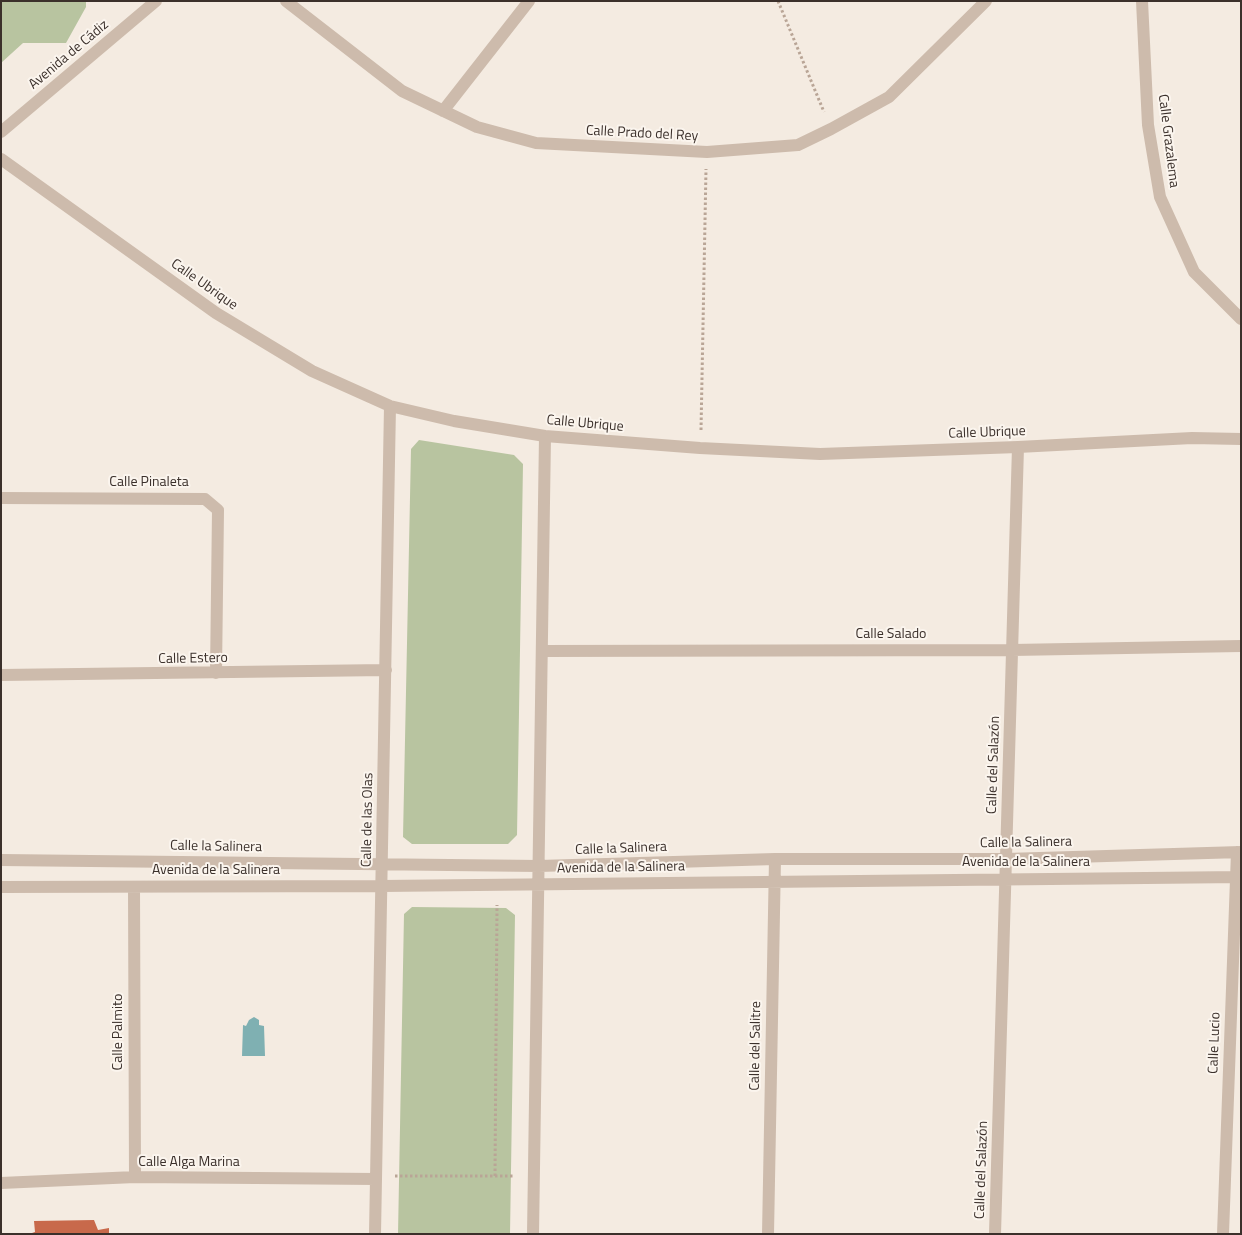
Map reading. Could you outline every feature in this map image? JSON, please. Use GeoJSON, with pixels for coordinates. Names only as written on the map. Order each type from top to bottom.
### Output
{"type":"FeatureCollection","features":[{"type":"Feature","properties":{"kind":"street","name":"Avenida de Cádiz"},"geometry":{"type":"LineString","coordinates":[[1,132],[156,1]]}},
{"type":"Feature","properties":{"kind":"street","name":"Calle Prado del Rey"},"geometry":{"type":"LineString","coordinates":[[286,1],[402,90],[477,127],[536,143],[707,152],[798,145],[831,129],[889,97],[986,1]]}},
{"type":"Feature","properties":{"kind":"street"},"geometry":{"type":"LineString","coordinates":[[443,111],[529,1]]}},
{"type":"Feature","properties":{"kind":"street","name":"Calle Grazalema"},"geometry":{"type":"LineString","coordinates":[[1142,1],[1148,125],[1160,197],[1194,272],[1241,319]]}},
{"type":"Feature","properties":{"kind":"street","name":"Calle Ubrique"},"geometry":{"type":"LineString","coordinates":[[1,159],[216,313],[312,371],[390,406],[454,421],[545,436],[700,448],[820,454],[1018,447],[1192,438],[1241,439]]}},
{"type":"Feature","properties":{"kind":"street","name":"Calle de las Olas"},"geometry":{"type":"LineString","coordinates":[[375,1234],[390,406]]}},
{"type":"Feature","properties":{"kind":"street"},"geometry":{"type":"LineString","coordinates":[[533,1234],[545,436]]}},
{"type":"Feature","properties":{"kind":"street","name":"Calle del Salazón"},"geometry":{"type":"LineString","coordinates":[[995,1234],[1018,447]]}},
{"type":"Feature","properties":{"kind":"street","name":"Calle Pinaleta"},"geometry":{"type":"LineString","coordinates":[[1,498],[205,499],[218,510],[216,673]]}},
{"type":"Feature","properties":{"kind":"street","name":"Calle Salado"},"geometry":{"type":"LineString","coordinates":[[542,651],[1012,650],[1241,646]]}},
{"type":"Feature","properties":{"kind":"street","name":"Calle Estero"},"geometry":{"type":"LineString","coordinates":[[1,675],[386,670]]}},
{"type":"Feature","properties":{"kind":"street","name":"Calle la Salinera"},"geometry":{"type":"LineString","coordinates":[[1,860],[539,866],[775,859],[1006,859],[1239,852]]}},
{"type":"Feature","properties":{"kind":"street","name":"Calle Lucio"},"geometry":{"type":"LineString","coordinates":[[1223,1234],[1239,852]]}},
{"type":"Feature","properties":{"kind":"street","name":"Calle del Salitre"},"geometry":{"type":"LineString","coordinates":[[768,1234],[775,859]]}},
{"type":"Feature","properties":{"kind":"street","name":"Avenida de la Salinera"},"geometry":{"type":"LineString","coordinates":[[1,887],[382,886],[1239,877]]}},
{"type":"Feature","properties":{"kind":"street","name":"Calle Palmito"},"geometry":{"type":"LineString","coordinates":[[134,887],[135,1177]]}},
{"type":"Feature","properties":{"kind":"street","name":"Calle Alga Marina"},"geometry":{"type":"LineString","coordinates":[[1,1183],[135,1177],[376,1179]]}},
{"type":"Feature","properties":{"kind":"path"},"geometry":{"type":"LineString","coordinates":[[778,1],[831,129]]}},
{"type":"Feature","properties":{"kind":"path"},"geometry":{"type":"LineString","coordinates":[[700,448],[707,152]]}},
{"type":"Feature","properties":{"kind":"path"},"geometry":{"type":"LineString","coordinates":[[487,905],[505,905]]}},
{"type":"Feature","properties":{"kind":"path"},"geometry":{"type":"LineString","coordinates":[[494,1176],[497,905]]}},
{"type":"Feature","properties":{"kind":"path"},"geometry":{"type":"LineString","coordinates":[[395,1185],[396,1166]]}},
{"type":"Feature","properties":{"kind":"path"},"geometry":{"type":"LineString","coordinates":[[395,1176],[516,1176]]}},
{"type":"Feature","properties":{"kind":"green space"},"geometry":{"type":"Polygon","coordinates":[[[1,1],[86,1],[86,7],[66,43],[23,43],[1,63],[1,1]]]}},
{"type":"Feature","properties":{"kind":"green space"},"geometry":{"type":"Polygon","coordinates":[[[419,440],[514,455],[523,464],[517,835],[508,844],[412,844],[403,837],[411,449],[419,440]]]}},
{"type":"Feature","properties":{"kind":"green space"},"geometry":{"type":"Polygon","coordinates":[[[412,907],[506,908],[515,915],[510,1234],[398,1234],[404,914],[412,907]]]}},
{"type":"Feature","properties":{"kind":"water"},"geometry":{"type":"Polygon","coordinates":[[[254,1017],[259,1020],[259,1025],[264,1026],[265,1056],[242,1056],[243,1025],[246,1026],[249,1020],[254,1017]]]}},
{"type":"Feature","properties":{"kind":"building"},"geometry":{"type":"Polygon","coordinates":[[[94,1220],[98,1230],[109,1228],[109,1234],[29,1234],[35,1232],[34,1221],[94,1220]]]}}]}
